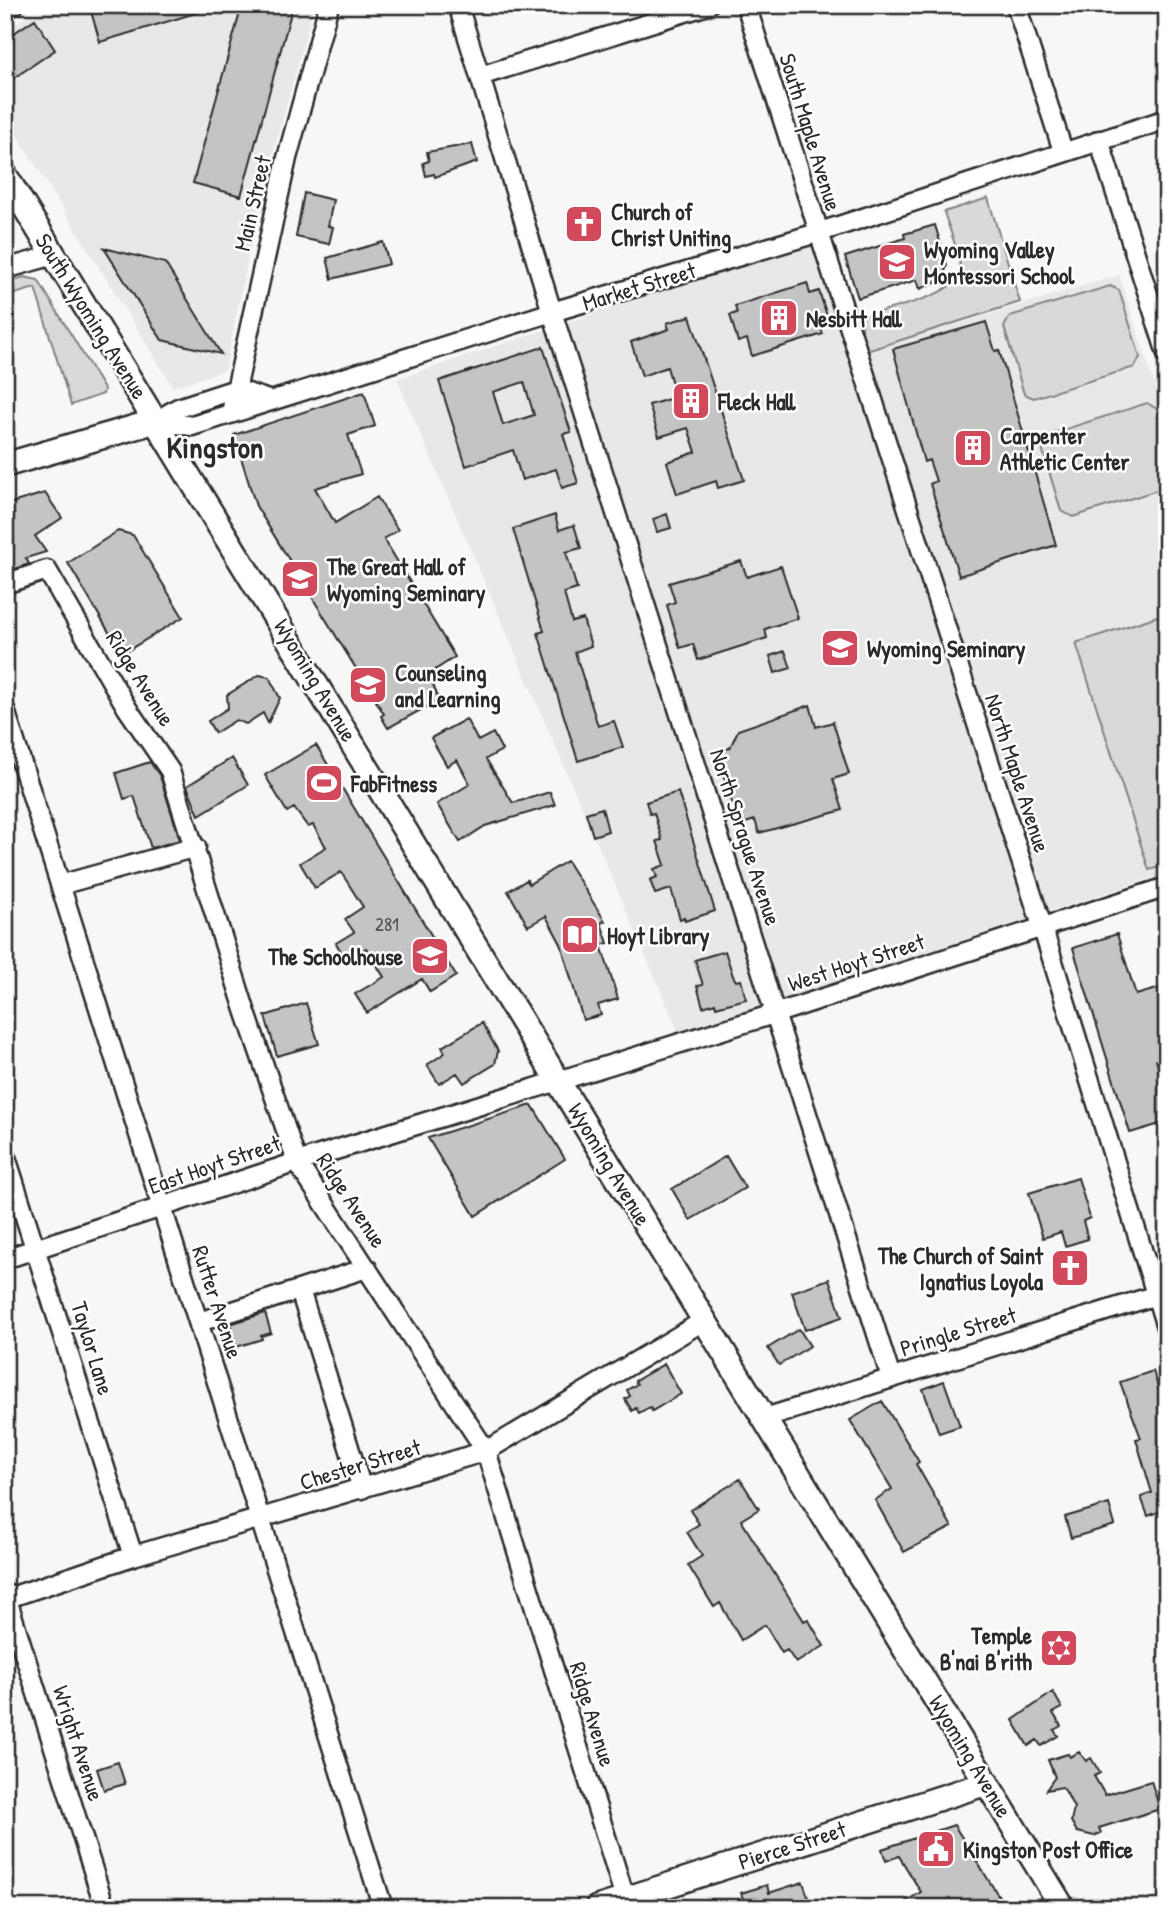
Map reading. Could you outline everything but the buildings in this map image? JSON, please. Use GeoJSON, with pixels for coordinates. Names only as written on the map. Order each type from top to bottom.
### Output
{"type":"FeatureCollection","features":[{"type":"Feature","properties":{"kind":"main road","name":"South Wyoming Avenue"},"geometry":{"type":"LineString","coordinates":[[5,175],[156,421]]}},
{"type":"Feature","properties":{"kind":"main road","name":"Market Street"},"geometry":{"type":"LineString","coordinates":[[5,466],[156,421]]}},
{"type":"Feature","properties":{"kind":"main road","name":"Wyoming Avenue"},"geometry":{"type":"LineString","coordinates":[[156,421],[1063,1908]]}},
{"type":"Feature","properties":{"kind":"main road","name":"Pierce Street"},"geometry":{"type":"LineString","coordinates":[[597,1908],[987,1783]]}},
{"type":"Feature","properties":{"kind":"street"},"geometry":{"type":"LineString","coordinates":[[5,10],[14,5]]}},
{"type":"Feature","properties":{"kind":"street","name":"Main Street"},"geometry":{"type":"LineString","coordinates":[[231,414],[295,128],[330,5]]}},
{"type":"Feature","properties":{"kind":"street","name":"North Sprague Avenue"},"geometry":{"type":"LineString","coordinates":[[458,5],[552,312],[891,1378]]}},
{"type":"Feature","properties":{"kind":"street"},"geometry":{"type":"LineString","coordinates":[[480,76],[708,5]]}},
{"type":"Feature","properties":{"kind":"street","name":"South Maple Avenue"},"geometry":{"type":"LineString","coordinates":[[746,5],[817,233]]}},
{"type":"Feature","properties":{"kind":"street"},"geometry":{"type":"LineString","coordinates":[[1016,5],[1063,151]]}},
{"type":"Feature","properties":{"kind":"street","name":"Market Street"},"geometry":{"type":"LineString","coordinates":[[156,421],[192,426],[552,312],[817,233],[1167,119]]}},
{"type":"Feature","properties":{"kind":"street"},"geometry":{"type":"LineString","coordinates":[[1099,140],[1167,354]]}},
{"type":"Feature","properties":{"kind":"street","name":"North Maple Avenue"},"geometry":{"type":"LineString","coordinates":[[817,233],[1162,1293],[1167,1330]]}},
{"type":"Feature","properties":{"kind":"street"},"geometry":{"type":"LineString","coordinates":[[5,269],[54,255]]}},
{"type":"Feature","properties":{"kind":"street"},"geometry":{"type":"LineString","coordinates":[[236,389],[271,401]]}},
{"type":"Feature","properties":{"kind":"street","name":"Market Street"},"geometry":{"type":"LineString","coordinates":[[156,421],[178,408],[236,389]]}},
{"type":"Feature","properties":{"kind":"street","name":"Ridge Avenue"},"geometry":{"type":"LineString","coordinates":[[5,584],[47,570],[127,708],[170,771],[245,1010],[297,1162],[486,1451],[625,1898]]}},
{"type":"Feature","properties":{"kind":"street","name":"Rutter Avenue"},"geometry":{"type":"LineString","coordinates":[[5,710],[383,1908]]}},
{"type":"Feature","properties":{"kind":"street"},"geometry":{"type":"LineString","coordinates":[[60,885],[196,848]]}},
{"type":"Feature","properties":{"kind":"street","name":"West Hoyt Street"},"geometry":{"type":"LineString","coordinates":[[560,1081],[1167,887]]}},
{"type":"Feature","properties":{"kind":"street","name":"East Hoyt Street"},"geometry":{"type":"LineString","coordinates":[[5,1259],[297,1162],[560,1081]]}},
{"type":"Feature","properties":{"kind":"street","name":"Taylor Lane"},"geometry":{"type":"LineString","coordinates":[[5,1154],[133,1556]]}},
{"type":"Feature","properties":{"kind":"street"},"geometry":{"type":"LineString","coordinates":[[199,1322],[367,1268]]}},
{"type":"Feature","properties":{"kind":"street"},"geometry":{"type":"LineString","coordinates":[[300,1290],[362,1489]]}},
{"type":"Feature","properties":{"kind":"street","name":"Pringle Street"},"geometry":{"type":"LineString","coordinates":[[765,1418],[1162,1293]]}},
{"type":"Feature","properties":{"kind":"street","name":"Chester Street"},"geometry":{"type":"LineString","coordinates":[[6,1597],[133,1556],[486,1451],[705,1320]]}},
{"type":"Feature","properties":{"kind":"street","name":"Wright Avenue"},"geometry":{"type":"LineString","coordinates":[[6,1597],[105,1908]]}},
{"type":"Feature","properties":{"kind":"shaded area"},"geometry":{"type":"Polygon","coordinates":[[[66,5],[314,5],[260,201],[225,370],[173,387],[5,115],[5,30],[26,17],[66,5]]]}},
{"type":"Feature","properties":{"kind":"shaded area"},"geometry":{"type":"Polygon","coordinates":[[[988,198],[1020,302],[860,353],[863,316],[922,300],[950,285],[958,276],[959,259],[944,212],[988,198]]]}},
{"type":"Feature","properties":{"kind":"shaded area","name":"Wyoming Seminary"},"geometry":{"type":"Polygon","coordinates":[[[826,236],[860,353],[1119,275],[1167,422],[1167,873],[679,1033],[397,379],[826,236]]]}},
{"type":"Feature","properties":{"kind":"shaded area"},"geometry":{"type":"Polygon","coordinates":[[[24,277],[38,280],[104,389],[103,394],[71,405],[35,288],[5,297],[5,283],[24,277]]]}},
{"type":"Feature","properties":{"kind":"shaded area"},"geometry":{"type":"Polygon","coordinates":[[[1110,286],[1119,290],[1140,357],[1135,367],[1034,398],[1024,394],[1004,327],[1010,316],[1110,286]]]}},
{"type":"Feature","properties":{"kind":"shaded area"},"geometry":{"type":"Polygon","coordinates":[[[1147,403],[1157,409],[1167,441],[1167,487],[1073,517],[1061,511],[1042,448],[1047,435],[1147,403]]]}},
{"type":"Feature","properties":{"kind":"shaded area"},"geometry":{"type":"Polygon","coordinates":[[[1167,613],[1167,865],[1149,870],[1076,643],[1167,613]]]}},
{"type":"Feature","properties":{"kind":"place","name":"Church of Christ Uniting"},"geometry":{"type":"Point","coordinates":[584,224]}},
{"type":"Feature","properties":{"kind":"place","name":"Wyoming Valley Montessori School"},"geometry":{"type":"Point","coordinates":[897,262]}},
{"type":"Feature","properties":{"kind":"place","name":"Nesbitt Hall"},"geometry":{"type":"Point","coordinates":[779,318]}},
{"type":"Feature","properties":{"kind":"place","name":"Fleck Hall"},"geometry":{"type":"Point","coordinates":[691,401]}},
{"type":"Feature","properties":{"kind":"place","name":"Carpenter Athletic Center"},"geometry":{"type":"Point","coordinates":[973,448]}},
{"type":"Feature","properties":{"kind":"place","name":"The Great Hall of Wyoming Seminary"},"geometry":{"type":"Point","coordinates":[300,579]}},
{"type":"Feature","properties":{"kind":"place","name":"Wyoming Seminary"},"geometry":{"type":"Point","coordinates":[840,648]}},
{"type":"Feature","properties":{"kind":"place","name":"Counseling and Learning"},"geometry":{"type":"Point","coordinates":[368,685]}},
{"type":"Feature","properties":{"kind":"place","name":"FabFitness"},"geometry":{"type":"Point","coordinates":[324,783]}},
{"type":"Feature","properties":{"kind":"place","name":"Hoyt Library"},"geometry":{"type":"Point","coordinates":[580,935]}},
{"type":"Feature","properties":{"kind":"place","name":"The Schoolhouse"},"geometry":{"type":"Point","coordinates":[430,956]}},
{"type":"Feature","properties":{"kind":"place","name":"The Church of Saint Ignatius Loyola"},"geometry":{"type":"Point","coordinates":[1070,1268]}},
{"type":"Feature","properties":{"kind":"place","name":"Temple B'nai B'rith"},"geometry":{"type":"Point","coordinates":[1059,1648]}},
{"type":"Feature","properties":{"kind":"place","name":"Kingston Post Office"},"geometry":{"type":"Point","coordinates":[936,1849]}},
{"type":"Feature","properties":{"kind":"district","name":"Kingston"},"geometry":{"type":"Point","coordinates":[215,447]}}]}
